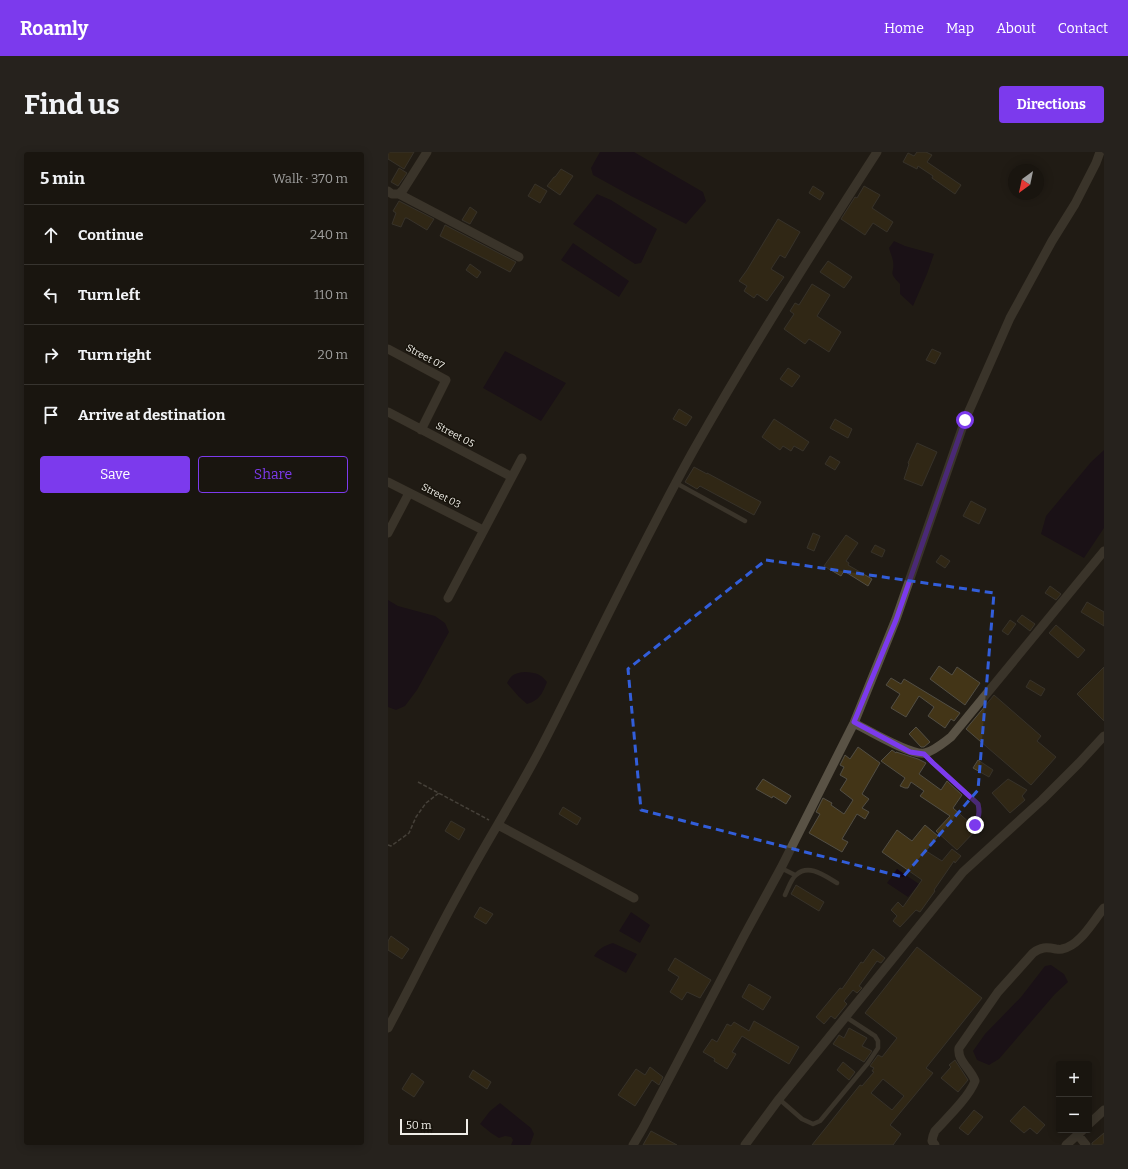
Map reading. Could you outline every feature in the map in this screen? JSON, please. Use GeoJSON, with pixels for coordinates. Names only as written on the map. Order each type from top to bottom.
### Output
{"type":"FeatureCollection","features":[{"type":"Feature","properties":{"kind":"street"},"geometry":{"type":"LineString","coordinates":[[399,194],[427,152]]}},
{"type":"Feature","properties":{"kind":"street"},"geometry":{"type":"LineString","coordinates":[[388,1028],[460,890],[544,741],[691,455],[729,388],[814,249],[877,152]]}},
{"type":"Feature","properties":{"kind":"street"},"geometry":{"type":"LineString","coordinates":[[633,1145],[744,934],[781,868],[854,722],[896,620],[965,420],[1010,318],[1052,241],[1075,204],[1100,152]]}},
{"type":"Feature","properties":{"kind":"street"},"geometry":{"type":"LineString","coordinates":[[388,191],[392,194],[399,194],[519,256]]}},
{"type":"Feature","properties":{"kind":"street","name":"Street 07"},"geometry":{"type":"LineString","coordinates":[[388,349],[446,380],[421,430]]}},
{"type":"Feature","properties":{"kind":"street","name":"Street 05"},"geometry":{"type":"LineString","coordinates":[[388,412],[512,477]]}},
{"type":"Feature","properties":{"kind":"street"},"geometry":{"type":"LineString","coordinates":[[448,598],[522,458]]}},
{"type":"Feature","properties":{"kind":"street","name":"Street 03"},"geometry":{"type":"LineString","coordinates":[[388,482],[483,530]]}},
{"type":"Feature","properties":{"kind":"street"},"geometry":{"type":"LineString","coordinates":[[388,533],[409,493]]}},
{"type":"Feature","properties":{"kind":"street"},"geometry":{"type":"LineString","coordinates":[[854,722],[910,752],[924,754],[936,748],[951,737],[1104,551]]}},
{"type":"Feature","properties":{"kind":"street"},"geometry":{"type":"LineString","coordinates":[[746,1145],[780,1099],[963,872],[1042,800],[1104,736]]}},
{"type":"Feature","properties":{"kind":"street"},"geometry":{"type":"LineString","coordinates":[[498,825],[634,898]]}},
{"type":"Feature","properties":{"kind":"street"},"geometry":{"type":"LineString","coordinates":[[935,1145],[932,1141],[932,1136],[935,1131],[966,1096],[973,1087],[975,1081],[974,1076],[958,1054],[959,1048],[998,992],[1039,948],[1061,950],[1075,944],[1104,908]]}},
{"type":"Feature","properties":{"kind":"street"},"geometry":{"type":"LineString","coordinates":[[1092,1121],[1104,1110]]}},
{"type":"Feature","properties":{"kind":"street"},"geometry":{"type":"LineString","coordinates":[[1066,1145],[1079,1133]]}},
{"type":"Feature","properties":{"kind":"street"},"geometry":{"type":"LineString","coordinates":[[1080,1133],[1086,1145]]}},
{"type":"Feature","properties":{"kind":"lane"},"geometry":{"type":"LineString","coordinates":[[676,483],[745,521]]}},
{"type":"Feature","properties":{"kind":"lane"},"geometry":{"type":"LineString","coordinates":[[924,754],[978,804],[980,811],[975,825]]}},
{"type":"Feature","properties":{"kind":"lane"},"geometry":{"type":"LineString","coordinates":[[781,868],[794,875]]}},
{"type":"Feature","properties":{"kind":"lane"},"geometry":{"type":"LineString","coordinates":[[785,895],[794,875],[802,871],[815,870],[837,883]]}},
{"type":"Feature","properties":{"kind":"lane"},"geometry":{"type":"LineString","coordinates":[[780,1099],[802,1119],[813,1124],[820,1121],[868,1063],[878,1048],[878,1041],[875,1036],[846,1017]]}},
{"type":"Feature","properties":{"kind":"path"},"geometry":{"type":"LineString","coordinates":[[418,782],[498,825]]}},
{"type":"Feature","properties":{"kind":"path"},"geometry":{"type":"LineString","coordinates":[[388,845],[391,846],[409,833],[416,817],[426,803],[439,793]]}},
{"type":"Feature","properties":{"kind":"highlighted area"},"geometry":{"type":"Polygon","coordinates":[[[766,560],[994,593],[978,790],[903,877],[641,810],[628,669],[766,560]]]}},
{"type":"Feature","properties":{"kind":"shaded area"},"geometry":{"type":"Polygon","coordinates":[[[600,152],[634,152],[703,192],[706,201],[686,224],[593,175],[591,168],[600,152]]]}},
{"type":"Feature","properties":{"kind":"shaded area"},"geometry":{"type":"Polygon","coordinates":[[[597,194],[611,200],[657,229],[641,263],[635,264],[573,224],[597,194]]]}},
{"type":"Feature","properties":{"kind":"shaded area"},"geometry":{"type":"Polygon","coordinates":[[[894,241],[905,246],[934,254],[913,306],[900,294],[900,284],[892,272],[893,261],[889,248],[894,241]]]}},
{"type":"Feature","properties":{"kind":"shaded area"},"geometry":{"type":"Polygon","coordinates":[[[573,243],[629,281],[619,297],[561,260],[573,243]]]}},
{"type":"Feature","properties":{"kind":"shaded area"},"geometry":{"type":"Polygon","coordinates":[[[505,351],[566,383],[541,421],[483,388],[505,351]]]}},
{"type":"Feature","properties":{"kind":"shaded area"},"geometry":{"type":"Polygon","coordinates":[[[1104,450],[1104,528],[1084,558],[1041,534],[1046,516],[1091,462],[1104,450]]]}},
{"type":"Feature","properties":{"kind":"shaded area"},"geometry":{"type":"Polygon","coordinates":[[[388,600],[398,606],[435,616],[445,623],[449,632],[417,690],[405,706],[396,710],[388,707],[388,600]]]}},
{"type":"Feature","properties":{"kind":"shaded area"},"geometry":{"type":"Polygon","coordinates":[[[525,672],[538,674],[547,682],[540,696],[535,701],[527,704],[507,683],[514,674],[525,672]]]}},
{"type":"Feature","properties":{"kind":"shaded area"},"geometry":{"type":"Polygon","coordinates":[[[897,869],[919,884],[908,897],[887,883],[897,869]]]}},
{"type":"Feature","properties":{"kind":"shaded area"},"geometry":{"type":"Polygon","coordinates":[[[631,912],[650,925],[640,943],[619,931],[631,912]]]}},
{"type":"Feature","properties":{"kind":"shaded area"},"geometry":{"type":"Polygon","coordinates":[[[613,943],[637,954],[626,973],[594,956],[602,948],[613,943]]]}},
{"type":"Feature","properties":{"kind":"shaded area"},"geometry":{"type":"Polygon","coordinates":[[[1051,965],[1064,974],[1068,982],[1055,994],[999,1059],[989,1065],[977,1060],[973,1051],[985,1034],[1021,997],[1045,966],[1051,965]]]}},
{"type":"Feature","properties":{"kind":"shaded area"},"geometry":{"type":"Polygon","coordinates":[[[500,1103],[531,1128],[534,1134],[530,1145],[511,1145],[513,1140],[511,1137],[505,1136],[499,1138],[480,1124],[490,1111],[500,1103]]]}},
{"type":"Feature","properties":{"kind":"building"},"geometry":{"type":"Polygon","coordinates":[[[388,152],[414,152],[404,169],[388,159],[388,152]]]}},
{"type":"Feature","properties":{"kind":"building"},"geometry":{"type":"Polygon","coordinates":[[[917,152],[926,152],[932,155],[927,162],[961,185],[955,194],[918,166],[917,169],[903,162],[908,153],[914,156],[917,152]]]}},
{"type":"Feature","properties":{"kind":"building"},"geometry":{"type":"Polygon","coordinates":[[[399,168],[407,173],[398,186],[391,182],[399,168]]]}},
{"type":"Feature","properties":{"kind":"building"},"geometry":{"type":"Polygon","coordinates":[[[561,169],[573,176],[560,195],[547,186],[561,169]]]}},
{"type":"Feature","properties":{"kind":"building"},"geometry":{"type":"Polygon","coordinates":[[[535,184],[547,191],[540,203],[528,196],[535,184]]]}},
{"type":"Feature","properties":{"kind":"building"},"geometry":{"type":"Polygon","coordinates":[[[813,186],[824,193],[820,200],[809,193],[813,186]]]}},
{"type":"Feature","properties":{"kind":"building"},"geometry":{"type":"Polygon","coordinates":[[[864,186],[880,195],[872,208],[893,222],[887,232],[873,223],[865,235],[841,219],[864,186]]]}},
{"type":"Feature","properties":{"kind":"building"},"geometry":{"type":"Polygon","coordinates":[[[399,201],[434,219],[427,230],[407,218],[405,218],[401,227],[392,224],[396,213],[393,211],[399,201]]]}},
{"type":"Feature","properties":{"kind":"building"},"geometry":{"type":"Polygon","coordinates":[[[470,207],[477,212],[470,224],[462,220],[470,207]]]}},
{"type":"Feature","properties":{"kind":"building"},"geometry":{"type":"Polygon","coordinates":[[[778,219],[800,232],[785,258],[780,255],[771,269],[784,277],[767,301],[757,294],[754,298],[744,291],[747,286],[739,281],[778,219]]]}},
{"type":"Feature","properties":{"kind":"building"},"geometry":{"type":"Polygon","coordinates":[[[445,225],[516,262],[510,272],[440,236],[445,225]]]}},
{"type":"Feature","properties":{"kind":"building"},"geometry":{"type":"Polygon","coordinates":[[[828,261],[852,277],[844,288],[820,272],[828,261]]]}},
{"type":"Feature","properties":{"kind":"building"},"geometry":{"type":"Polygon","coordinates":[[[470,264],[481,272],[477,278],[466,270],[470,264]]]}},
{"type":"Feature","properties":{"kind":"building"},"geometry":{"type":"Polygon","coordinates":[[[812,284],[830,295],[817,316],[841,332],[829,352],[809,339],[805,344],[784,329],[794,314],[790,311],[795,303],[799,305],[812,284]]]}},
{"type":"Feature","properties":{"kind":"building"},"geometry":{"type":"Polygon","coordinates":[[[932,349],[941,353],[935,364],[926,360],[932,349]]]}},
{"type":"Feature","properties":{"kind":"building"},"geometry":{"type":"Polygon","coordinates":[[[788,368],[800,376],[792,387],[780,379],[788,368]]]}},
{"type":"Feature","properties":{"kind":"building"},"geometry":{"type":"Polygon","coordinates":[[[679,409],[692,417],[686,426],[673,419],[679,409]]]}},
{"type":"Feature","properties":{"kind":"building"},"geometry":{"type":"Polygon","coordinates":[[[774,419],[809,442],[803,451],[794,446],[791,451],[783,446],[780,450],[762,437],[774,419]]]}},
{"type":"Feature","properties":{"kind":"building"},"geometry":{"type":"Polygon","coordinates":[[[835,419],[852,429],[848,438],[830,428],[835,419]]]}},
{"type":"Feature","properties":{"kind":"building"},"geometry":{"type":"Polygon","coordinates":[[[917,443],[937,452],[922,486],[904,479],[909,464],[908,463],[917,443]]]}},
{"type":"Feature","properties":{"kind":"building"},"geometry":{"type":"Polygon","coordinates":[[[830,456],[840,462],[835,470],[825,464],[830,456]]]}},
{"type":"Feature","properties":{"kind":"building"},"geometry":{"type":"Polygon","coordinates":[[[694,467],[761,502],[754,515],[700,486],[697,489],[685,482],[694,467]]]}},
{"type":"Feature","properties":{"kind":"building"},"geometry":{"type":"Polygon","coordinates":[[[971,501],[986,509],[979,524],[963,516],[971,501]]]}},
{"type":"Feature","properties":{"kind":"building"},"geometry":{"type":"Polygon","coordinates":[[[813,533],[820,536],[814,551],[807,548],[813,533]]]}},
{"type":"Feature","properties":{"kind":"building"},"geometry":{"type":"Polygon","coordinates":[[[846,535],[858,543],[846,561],[849,563],[848,565],[872,579],[868,586],[844,571],[841,576],[824,566],[846,535]]]}},
{"type":"Feature","properties":{"kind":"building"},"geometry":{"type":"Polygon","coordinates":[[[875,545],[885,550],[882,557],[871,552],[875,545]]]}},
{"type":"Feature","properties":{"kind":"building"},"geometry":{"type":"Polygon","coordinates":[[[941,555],[950,561],[945,568],[936,562],[941,555]]]}},
{"type":"Feature","properties":{"kind":"building"},"geometry":{"type":"Polygon","coordinates":[[[1050,586],[1061,594],[1056,600],[1045,593],[1050,586]]]}},
{"type":"Feature","properties":{"kind":"building"},"geometry":{"type":"Polygon","coordinates":[[[1087,602],[1104,612],[1104,626],[1081,612],[1087,602]]]}},
{"type":"Feature","properties":{"kind":"building"},"geometry":{"type":"Polygon","coordinates":[[[1022,615],[1035,624],[1030,631],[1017,621],[1022,615]]]}},
{"type":"Feature","properties":{"kind":"building"},"geometry":{"type":"Polygon","coordinates":[[[1010,620],[1016,624],[1008,635],[1002,631],[1010,620]]]}},
{"type":"Feature","properties":{"kind":"building"},"geometry":{"type":"Polygon","coordinates":[[[1056,625],[1085,650],[1078,658],[1049,633],[1056,625]]]}},
{"type":"Feature","properties":{"kind":"building"},"geometry":{"type":"Polygon","coordinates":[[[939,666],[952,675],[957,667],[980,683],[965,705],[930,679],[939,666]]]}},
{"type":"Feature","properties":{"kind":"building"},"geometry":{"type":"Polygon","coordinates":[[[1104,667],[1104,721],[1077,694],[1104,667]]]}},
{"type":"Feature","properties":{"kind":"building"},"geometry":{"type":"Polygon","coordinates":[[[891,678],[901,684],[904,679],[960,713],[954,721],[951,719],[945,728],[928,716],[934,707],[919,696],[906,717],[891,708],[900,694],[886,685],[891,678]]]}},
{"type":"Feature","properties":{"kind":"building"},"geometry":{"type":"Polygon","coordinates":[[[1030,680],[1045,689],[1041,696],[1026,687],[1030,680]]]}},
{"type":"Feature","properties":{"kind":"building"},"geometry":{"type":"Polygon","coordinates":[[[994,695],[1041,736],[1037,741],[1056,757],[1031,785],[966,729],[994,695]]]}},
{"type":"Feature","properties":{"kind":"building"},"geometry":{"type":"Polygon","coordinates":[[[916,727],[930,742],[924,747],[921,747],[909,734],[916,727]]]}},
{"type":"Feature","properties":{"kind":"building"},"geometry":{"type":"Polygon","coordinates":[[[858,747],[880,763],[862,794],[869,799],[862,808],[869,812],[865,819],[857,814],[842,839],[848,842],[842,852],[809,833],[820,814],[816,812],[823,798],[832,803],[831,805],[844,814],[853,800],[840,790],[847,779],[840,775],[844,767],[840,765],[845,755],[850,759],[858,747]]]}},
{"type":"Feature","properties":{"kind":"building"},"geometry":{"type":"Polygon","coordinates":[[[892,750],[896,753],[918,759],[926,763],[919,774],[941,790],[947,781],[962,795],[953,808],[971,824],[972,827],[977,829],[957,850],[936,831],[950,816],[920,796],[924,791],[911,782],[908,788],[900,786],[905,778],[881,761],[892,750]]]}},
{"type":"Feature","properties":{"kind":"building"},"geometry":{"type":"Polygon","coordinates":[[[978,760],[993,770],[989,777],[973,768],[978,760]]]}},
{"type":"Feature","properties":{"kind":"building"},"geometry":{"type":"Polygon","coordinates":[[[763,779],[791,796],[786,804],[773,796],[772,798],[756,789],[763,779]]]}},
{"type":"Feature","properties":{"kind":"building"},"geometry":{"type":"Polygon","coordinates":[[[1008,779],[1027,790],[1022,796],[1025,800],[1010,813],[992,793],[1008,779]]]}},
{"type":"Feature","properties":{"kind":"building"},"geometry":{"type":"Polygon","coordinates":[[[563,807],[581,818],[577,825],[559,814],[563,807]]]}},
{"type":"Feature","properties":{"kind":"building"},"geometry":{"type":"Polygon","coordinates":[[[451,821],[465,829],[459,840],[445,831],[451,821]]]}},
{"type":"Feature","properties":{"kind":"building"},"geometry":{"type":"Polygon","coordinates":[[[925,825],[938,836],[926,851],[942,861],[952,849],[961,856],[955,863],[954,861],[920,912],[916,910],[900,927],[893,921],[897,916],[891,910],[898,902],[903,907],[922,880],[882,852],[897,830],[912,841],[925,825]]]}},
{"type":"Feature","properties":{"kind":"building"},"geometry":{"type":"Polygon","coordinates":[[[796,885],[824,902],[819,911],[791,894],[796,885]]]}},
{"type":"Feature","properties":{"kind":"building"},"geometry":{"type":"Polygon","coordinates":[[[480,907],[493,914],[486,924],[474,917],[480,907]]]}},
{"type":"Feature","properties":{"kind":"building"},"geometry":{"type":"Polygon","coordinates":[[[391,936],[409,949],[402,959],[388,950],[388,941],[391,936]]]}},
{"type":"Feature","properties":{"kind":"building"},"geometry":{"type":"Polygon","coordinates":[[[917,947],[982,998],[926,1068],[933,1073],[890,1125],[901,1134],[893,1145],[812,1145],[860,1085],[862,1086],[874,1072],[872,1071],[874,1068],[870,1066],[878,1055],[882,1057],[897,1038],[865,1013],[917,947]],[[883,1079],[871,1093],[892,1110],[904,1096],[883,1079]]]}},
{"type":"Feature","properties":{"kind":"building"},"geometry":{"type":"Polygon","coordinates":[[[873,949],[885,958],[881,963],[877,961],[859,986],[862,988],[857,993],[853,990],[844,1001],[847,1004],[835,1019],[831,1016],[824,1024],[816,1017],[840,988],[842,989],[861,962],[863,963],[873,949]]]}},
{"type":"Feature","properties":{"kind":"building"},"geometry":{"type":"Polygon","coordinates":[[[675,958],[711,980],[700,998],[687,992],[682,1000],[670,992],[679,977],[668,970],[675,958]]]}},
{"type":"Feature","properties":{"kind":"building"},"geometry":{"type":"Polygon","coordinates":[[[749,984],[771,997],[763,1010],[742,997],[749,984]]]}},
{"type":"Feature","properties":{"kind":"building"},"geometry":{"type":"Polygon","coordinates":[[[754,1021],[799,1047],[789,1064],[742,1036],[732,1052],[736,1054],[727,1069],[714,1061],[715,1059],[703,1052],[712,1039],[717,1042],[727,1024],[731,1026],[734,1022],[749,1031],[754,1021]]]}},
{"type":"Feature","properties":{"kind":"building"},"geometry":{"type":"Polygon","coordinates":[[[849,1028],[867,1038],[862,1046],[872,1051],[864,1062],[833,1044],[839,1035],[844,1038],[849,1028]]]}},
{"type":"Feature","properties":{"kind":"building"},"geometry":{"type":"Polygon","coordinates":[[[955,1060],[968,1080],[958,1092],[941,1078],[951,1067],[949,1065],[955,1060]]]}},
{"type":"Feature","properties":{"kind":"building"},"geometry":{"type":"Polygon","coordinates":[[[843,1062],[855,1072],[849,1080],[837,1070],[843,1062]]]}},
{"type":"Feature","properties":{"kind":"building"},"geometry":{"type":"Polygon","coordinates":[[[650,1067],[663,1077],[659,1085],[652,1080],[635,1106],[618,1095],[636,1069],[645,1075],[650,1067]]]}},
{"type":"Feature","properties":{"kind":"building"},"geometry":{"type":"Polygon","coordinates":[[[473,1070],[491,1082],[487,1089],[469,1077],[473,1070]]]}},
{"type":"Feature","properties":{"kind":"building"},"geometry":{"type":"Polygon","coordinates":[[[412,1073],[424,1082],[414,1097],[402,1089],[412,1073]]]}},
{"type":"Feature","properties":{"kind":"building"},"geometry":{"type":"Polygon","coordinates":[[[1024,1106],[1045,1125],[1037,1134],[1030,1128],[1024,1133],[1010,1121],[1024,1106]]]}},
{"type":"Feature","properties":{"kind":"building"},"geometry":{"type":"Polygon","coordinates":[[[974,1110],[983,1117],[968,1135],[959,1128],[974,1110]]]}},
{"type":"Feature","properties":{"kind":"building"},"geometry":{"type":"Polygon","coordinates":[[[651,1131],[677,1145],[643,1145],[651,1131]]]}},
{"type":"Feature","properties":{"kind":"building"},"geometry":{"type":"Polygon","coordinates":[[[1104,1133],[1104,1145],[1092,1145],[1092,1143],[1104,1133]]]}},
{"type":"Feature","properties":{"kind":"route"},"geometry":{"type":"LineString","coordinates":[[965,420],[896,620],[854,722],[910,752],[924,754],[978,804],[980,811],[975,825]]}}]}
